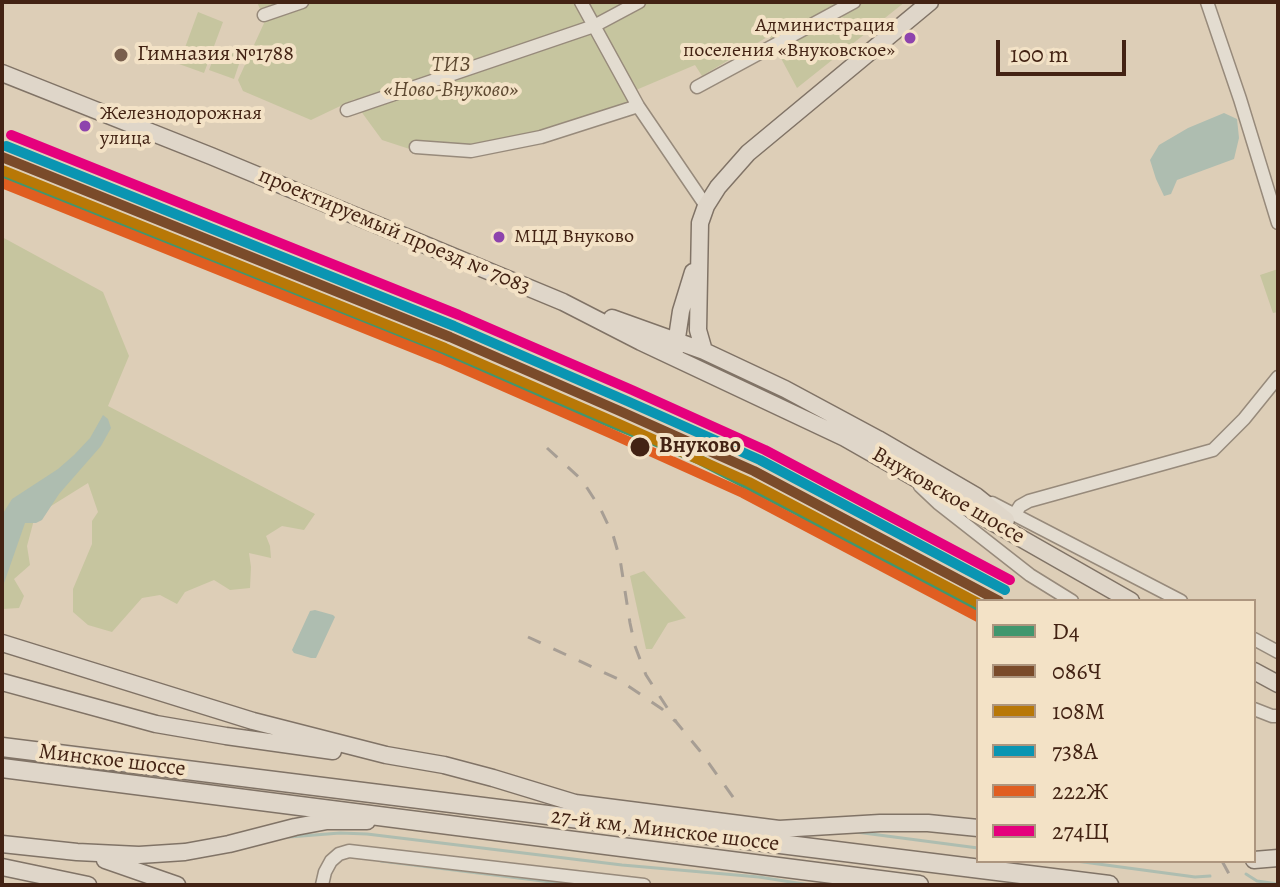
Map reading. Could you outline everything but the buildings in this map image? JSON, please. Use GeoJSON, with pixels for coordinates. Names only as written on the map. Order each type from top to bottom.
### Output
{"type":"FeatureCollection","features":[{"type":"Feature","properties":{"kind":"highway","name":"Минское шоссе"},"geometry":{"type":"LineString","coordinates":[[2,747],[222,775]]}},
{"type":"Feature","properties":{"kind":"highway","name":"Минское шоссе"},"geometry":{"type":"LineString","coordinates":[[2,768],[220,796]]}},
{"type":"Feature","properties":{"kind":"highway","name":"27-й км, Минское шоссе"},"geometry":{"type":"LineString","coordinates":[[222,775],[1109,885]]}},
{"type":"Feature","properties":{"kind":"highway","name":"27-й км, Минское шоссе"},"geometry":{"type":"LineString","coordinates":[[220,796],[919,885]]}},
{"type":"Feature","properties":{"kind":"main road"},"geometry":{"type":"LineString","coordinates":[[704,351],[698,330],[700,223],[706,206],[722,181],[748,153],[930,2]]}},
{"type":"Feature","properties":{"kind":"main road","name":"проектируемый проезд № 7083"},"geometry":{"type":"LineString","coordinates":[[2,73],[563,302],[646,329],[679,348]]}},
{"type":"Feature","properties":{"kind":"main road"},"geometry":{"type":"LineString","coordinates":[[679,348],[681,311],[698,255]]}},
{"type":"Feature","properties":{"kind":"main road"},"geometry":{"type":"LineString","coordinates":[[679,348],[698,330]]}},
{"type":"Feature","properties":{"kind":"main road","name":"Внуковское шоссе"},"geometry":{"type":"LineString","coordinates":[[679,348],[704,351],[832,413],[976,496],[1041,549]]}},
{"type":"Feature","properties":{"kind":"main road","name":"Внуковское шоссе"},"geometry":{"type":"LineString","coordinates":[[679,348],[1041,549]]}},
{"type":"Feature","properties":{"kind":"main road"},"geometry":{"type":"LineString","coordinates":[[1041,549],[1128,599]]}},
{"type":"Feature","properties":{"kind":"main road"},"geometry":{"type":"LineString","coordinates":[[2,643],[228,714],[326,741],[461,770],[575,803],[779,829],[880,823],[976,828]]}},
{"type":"Feature","properties":{"kind":"main road"},"geometry":{"type":"LineString","coordinates":[[1256,672],[1278,684]]}},
{"type":"Feature","properties":{"kind":"main road"},"geometry":{"type":"LineString","coordinates":[[2,682],[156,724],[324,751],[386,755]]}},
{"type":"Feature","properties":{"kind":"main road"},"geometry":{"type":"LineString","coordinates":[[461,770],[526,797],[641,828]]}},
{"type":"Feature","properties":{"kind":"main road"},"geometry":{"type":"LineString","coordinates":[[2,844],[139,855],[185,852],[327,821],[421,822]]}},
{"type":"Feature","properties":{"kind":"main road"},"geometry":{"type":"LineString","coordinates":[[77,852],[177,885]]}},
{"type":"Feature","properties":{"kind":"main road"},"geometry":{"type":"LineString","coordinates":[[1256,860],[1278,858]]}},
{"type":"Feature","properties":{"kind":"main road"},"geometry":{"type":"LineString","coordinates":[[2,867],[88,885]]}},
{"type":"Feature","properties":{"kind":"street"},"geometry":{"type":"LineString","coordinates":[[264,15],[302,2]]}},
{"type":"Feature","properties":{"kind":"street"},"geometry":{"type":"LineString","coordinates":[[581,2],[638,106],[706,206]]}},
{"type":"Feature","properties":{"kind":"street"},"geometry":{"type":"LineString","coordinates":[[347,110],[594,26],[639,2]]}},
{"type":"Feature","properties":{"kind":"street"},"geometry":{"type":"LineString","coordinates":[[697,87],[854,2]]}},
{"type":"Feature","properties":{"kind":"street"},"geometry":{"type":"LineString","coordinates":[[1207,2],[1278,223]]}},
{"type":"Feature","properties":{"kind":"street"},"geometry":{"type":"LineString","coordinates":[[416,147],[471,151],[541,137],[638,106]]}},
{"type":"Feature","properties":{"kind":"street"},"geometry":{"type":"LineString","coordinates":[[1015,514],[1020,506],[1029,501],[1213,450],[1244,419],[1278,377]]}},
{"type":"Feature","properties":{"kind":"street"},"geometry":{"type":"LineString","coordinates":[[903,470],[938,503],[1030,575],[1069,599]]}},
{"type":"Feature","properties":{"kind":"street"},"geometry":{"type":"LineString","coordinates":[[976,496],[1177,599]]}},
{"type":"Feature","properties":{"kind":"street"},"geometry":{"type":"LineString","coordinates":[[1256,640],[1278,652]]}},
{"type":"Feature","properties":{"kind":"street"},"geometry":{"type":"LineString","coordinates":[[1256,710],[1278,716]]}},
{"type":"Feature","properties":{"kind":"street"},"geometry":{"type":"LineString","coordinates":[[322,885],[331,861],[349,851],[644,885]]}},
{"type":"Feature","properties":{"kind":"green space","name":"ТИЗ «Ново-Внуково»"},"geometry":{"type":"Polygon","coordinates":[[[257,2],[905,2],[797,88],[769,36],[702,76],[695,65],[636,90],[633,112],[485,153],[428,155],[382,140],[355,99],[311,120],[243,91],[238,80],[265,21],[257,2]]]}},
{"type":"Feature","properties":{"kind":"green space"},"geometry":{"type":"Polygon","coordinates":[[[198,12],[223,22],[204,73],[179,64],[198,12]]]}},
{"type":"Feature","properties":{"kind":"green space"},"geometry":{"type":"Polygon","coordinates":[[[218,46],[242,55],[234,79],[209,70],[218,46]]]}},
{"type":"Feature","properties":{"kind":"green space"},"geometry":{"type":"Polygon","coordinates":[[[2,237],[103,292],[129,356],[108,406],[315,514],[304,530],[282,526],[266,536],[271,558],[249,553],[250,588],[230,590],[214,580],[185,592],[177,604],[160,595],[142,598],[112,632],[88,625],[73,612],[73,589],[92,544],[92,521],[98,512],[88,483],[35,516],[27,546],[30,565],[14,579],[24,596],[19,608],[2,609],[2,237]]]}},
{"type":"Feature","properties":{"kind":"green space"},"geometry":{"type":"Polygon","coordinates":[[[1278,269],[1278,312],[1273,313],[1260,275],[1278,269]]]}},
{"type":"Feature","properties":{"kind":"green space"},"geometry":{"type":"Polygon","coordinates":[[[644,571],[686,618],[668,623],[652,649],[646,649],[630,576],[644,571]]]}},
{"type":"Feature","properties":{"kind":"shaded area"},"geometry":{"type":"Polygon","coordinates":[[[1224,113],[1237,119],[1239,138],[1234,159],[1177,180],[1171,194],[1164,196],[1150,160],[1159,145],[1188,128],[1224,113]]]}},
{"type":"Feature","properties":{"kind":"shaded area"},"geometry":{"type":"Polygon","coordinates":[[[103,415],[111,428],[101,446],[59,494],[42,520],[25,523],[2,589],[2,515],[12,499],[74,455],[90,438],[103,415]]]}},
{"type":"Feature","properties":{"kind":"shaded area"},"geometry":{"type":"Polygon","coordinates":[[[310,611],[335,617],[316,658],[311,658],[292,650],[310,611]]]}},
{"type":"Feature","properties":{"kind":"waterway"},"geometry":{"type":"LineString","coordinates":[[856,832],[976,848]]}},
{"type":"Feature","properties":{"kind":"waterway"},"geometry":{"type":"LineString","coordinates":[[289,837],[367,834],[810,885]]}},
{"type":"Feature","properties":{"kind":"waterway"},"geometry":{"type":"LineString","coordinates":[[381,861],[575,885]]}},
{"type":"Feature","properties":{"kind":"waterway"},"geometry":{"type":"LineString","coordinates":[[1091,863],[1195,877],[1210,876]]}},
{"type":"Feature","properties":{"kind":"waterway"},"geometry":{"type":"LineString","coordinates":[[1246,874],[1257,881],[1278,884]]}},
{"type":"Feature","properties":{"kind":"railway"},"geometry":{"type":"LineString","coordinates":[[547,448],[582,480],[613,535],[635,646],[646,675],[677,723]]}},
{"type":"Feature","properties":{"kind":"railway"},"geometry":{"type":"LineString","coordinates":[[528,637],[618,679],[662,709],[700,751],[738,804]]}},
{"type":"Feature","properties":{"kind":"railway"},"geometry":{"type":"LineString","coordinates":[[1223,863],[1235,885]]}},
{"type":"Feature","properties":{"kind":"transit line","name":"274Щ"},"geometry":{"type":"LineString","coordinates":[[11,135],[459,315],[632,390],[765,450],[1010,580]]}},
{"type":"Feature","properties":{"kind":"transit line","name":"738А"},"geometry":{"type":"LineString","coordinates":[[6,146],[454,326],[760,460],[1005,590]]}},
{"type":"Feature","properties":{"kind":"transit line","name":"086Ч"},"geometry":{"type":"LineString","coordinates":[[2,157],[450,337],[622,412],[754,471],[995,599]]}},
{"type":"Feature","properties":{"kind":"transit line","name":"108М"},"geometry":{"type":"LineString","coordinates":[[2,170],[445,348],[617,423],[749,482],[976,602]]}},
{"type":"Feature","properties":{"kind":"transit line","name":"D4"},"geometry":{"type":"LineString","coordinates":[[2,174],[700,460],[798,511],[976,613]]}},
{"type":"Feature","properties":{"kind":"transit line","name":"222Ж"},"geometry":{"type":"LineString","coordinates":[[2,183],[441,359],[612,434],[743,493],[976,616]]}},
{"type":"Feature","properties":{"kind":"place","name":"Администрация поселения «Внуковское»"},"geometry":{"type":"Point","coordinates":[910,38]}},
{"type":"Feature","properties":{"kind":"place","name":"Гимназия №1788"},"geometry":{"type":"Point","coordinates":[121,55]}},
{"type":"Feature","properties":{"kind":"place","name":"Железнодорожная улица"},"geometry":{"type":"Point","coordinates":[85,126]}},
{"type":"Feature","properties":{"kind":"place","name":"МЦД Внуково"},"geometry":{"type":"Point","coordinates":[499,237]}},
{"type":"Feature","properties":{"kind":"place","name":"Внуково"},"geometry":{"type":"Point","coordinates":[640,447]}}]}
